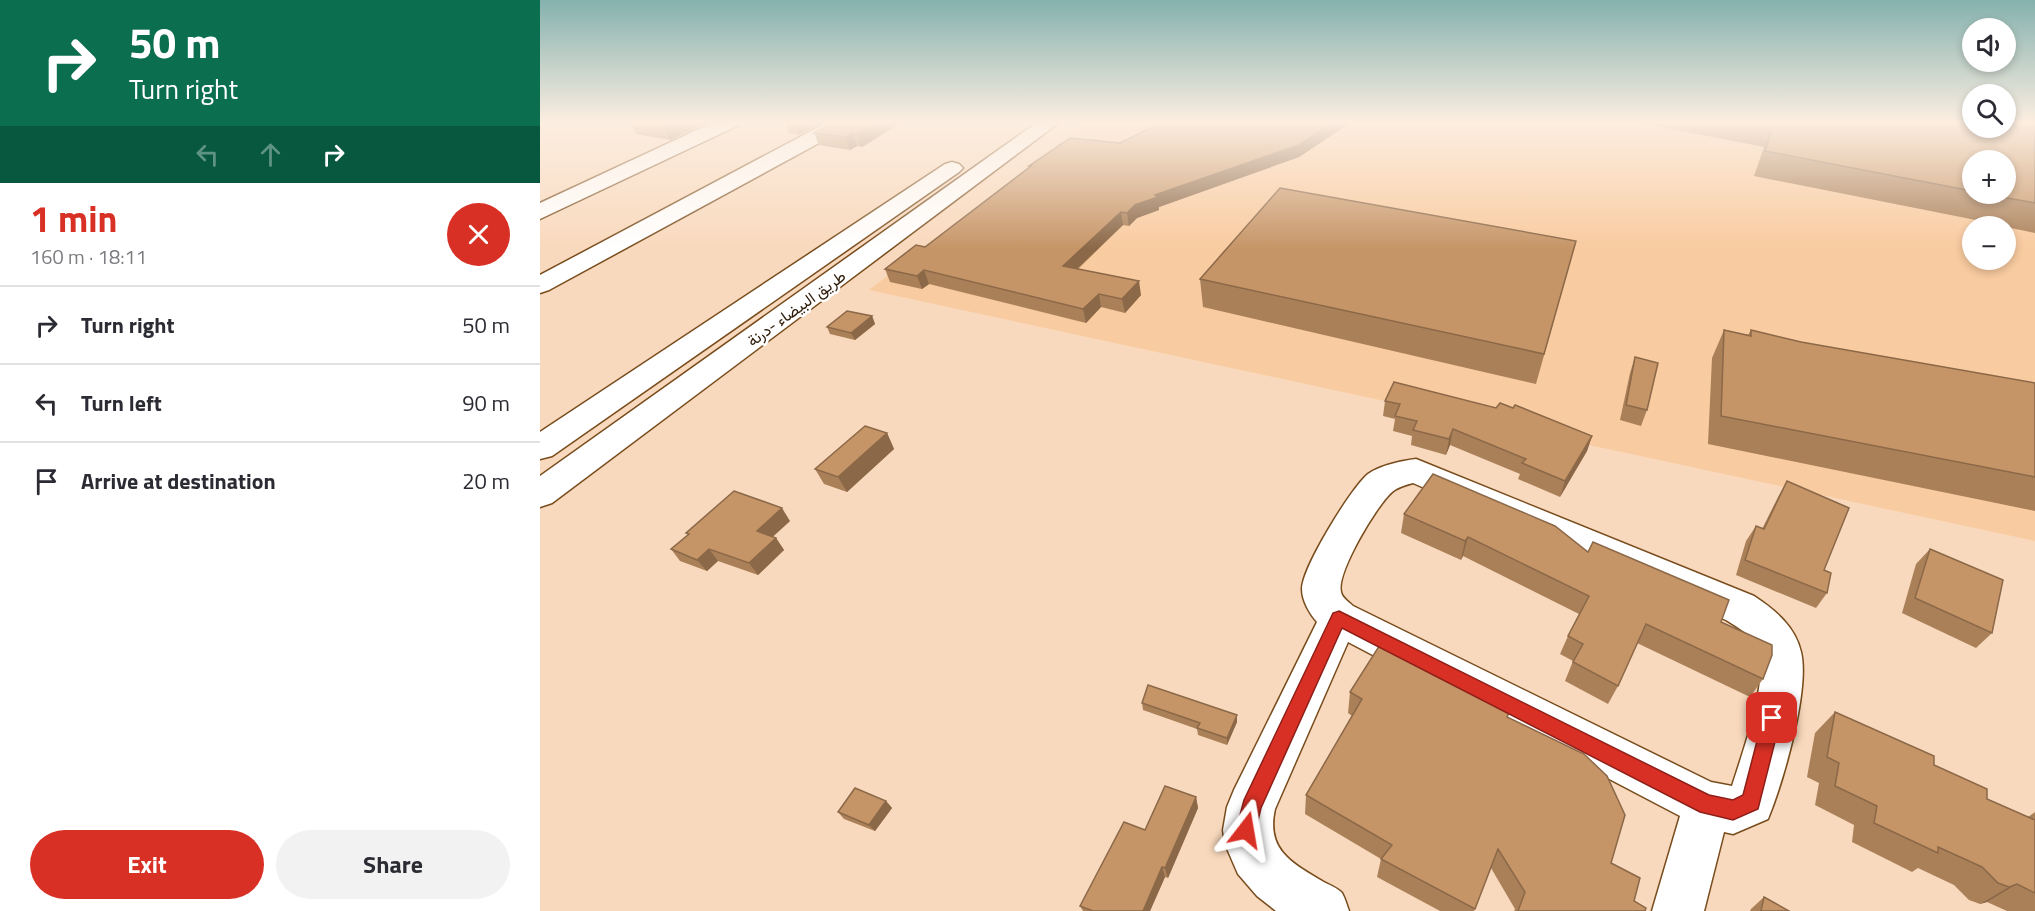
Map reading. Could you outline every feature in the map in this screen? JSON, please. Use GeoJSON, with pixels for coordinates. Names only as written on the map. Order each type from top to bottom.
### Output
{"type":"FeatureCollection","features":[{"type":"Feature","properties":{"kind":"main road"},"geometry":{"type":"LineString","coordinates":[[540,212],[642,164]]}},
{"type":"Feature","properties":{"kind":"main road"},"geometry":{"type":"LineString","coordinates":[[540,285],[766,164]]}},
{"type":"Feature","properties":{"kind":"main road","name":"طريق البيضاء -درنة"},"geometry":{"type":"LineString","coordinates":[[540,448],[958,164]]}},
{"type":"Feature","properties":{"kind":"main road","name":"طريق البيضاء -درنة"},"geometry":{"type":"LineString","coordinates":[[540,494],[994,164]]}},
{"type":"Feature","properties":{"kind":"main road"},"geometry":{"type":"LineString","coordinates":[[1416,471],[1740,608],[1766,627],[1780,650],[1783,676],[1751,802],[1733,810],[1707,805],[1339,618],[1324,604],[1320,585],[1329,562],[1377,485],[1395,475],[1416,471]]}},
{"type":"Feature","properties":{"kind":"main road"},"geometry":{"type":"LineString","coordinates":[[1323,911],[1269,874],[1253,854],[1246,830],[1251,807],[1339,618]]}},
{"type":"Feature","properties":{"kind":"main road"},"geometry":{"type":"LineString","coordinates":[[1678,911],[1707,805]]}},
{"type":"Feature","properties":{"kind":"shaded area"},"geometry":{"type":"Polygon","coordinates":[[[1034,164],[1962,164],[1962,204],[2016,204],[2016,164],[2035,164],[2035,541],[869,290],[1034,164]]]}},
{"type":"Feature","properties":{"kind":"building"},"geometry":{"type":"Polygon","coordinates":[[[1033,164],[1246,164],[1155,195],[1158,197],[1135,205],[1127,213],[1121,212],[1063,266],[1139,281],[1122,299],[1099,294],[1083,309],[924,270],[917,276],[885,269],[916,245],[925,247],[1031,166],[1029,166],[1033,164]]]}},
{"type":"Feature","properties":{"kind":"building"},"geometry":{"type":"Polygon","coordinates":[[[1830,164],[1962,164],[1962,189],[1830,164]]]}},
{"type":"Feature","properties":{"kind":"building"},"geometry":{"type":"Polygon","coordinates":[[[2016,164],[2035,164],[2035,203],[2016,200],[2016,164]]]}},
{"type":"Feature","properties":{"kind":"building"},"geometry":{"type":"Polygon","coordinates":[[[1280,188],[1576,241],[1544,354],[1200,279],[1280,188]]]}},
{"type":"Feature","properties":{"kind":"building"},"geometry":{"type":"Polygon","coordinates":[[[847,311],[872,316],[851,333],[827,327],[847,311]]]}},
{"type":"Feature","properties":{"kind":"building"},"geometry":{"type":"Polygon","coordinates":[[[1724,330],[1751,336],[1751,330],[1801,342],[2035,383],[2035,477],[1721,416],[1724,330]]]}},
{"type":"Feature","properties":{"kind":"building"},"geometry":{"type":"Polygon","coordinates":[[[1635,357],[1658,363],[1647,410],[1626,405],[1635,357]]]}},
{"type":"Feature","properties":{"kind":"building"},"geometry":{"type":"Polygon","coordinates":[[[1394,382],[1496,408],[1500,403],[1513,408],[1515,405],[1592,436],[1565,481],[1522,463],[1526,459],[1453,429],[1449,439],[1413,430],[1417,421],[1395,416],[1400,404],[1385,401],[1394,382]]]}},
{"type":"Feature","properties":{"kind":"building"},"geometry":{"type":"Polygon","coordinates":[[[865,426],[887,433],[838,477],[815,469],[865,426]]]}},
{"type":"Feature","properties":{"kind":"building"},"geometry":{"type":"Polygon","coordinates":[[[1433,474],[1555,526],[1588,552],[1593,542],[1729,600],[1721,622],[1772,645],[1772,655],[1763,679],[1646,624],[1618,686],[1573,662],[1583,644],[1568,636],[1589,596],[1468,537],[1465,541],[1404,514],[1433,474]]]}},
{"type":"Feature","properties":{"kind":"building"},"geometry":{"type":"Polygon","coordinates":[[[1787,481],[1849,508],[1824,570],[1831,573],[1827,593],[1745,560],[1756,526],[1764,529],[1787,481]]]}},
{"type":"Feature","properties":{"kind":"building"},"geometry":{"type":"Polygon","coordinates":[[[734,491],[782,508],[757,531],[776,538],[749,563],[709,549],[697,560],[671,549],[689,534],[686,533],[734,491]]]}},
{"type":"Feature","properties":{"kind":"building"},"geometry":{"type":"Polygon","coordinates":[[[1930,549],[2003,580],[1992,633],[1915,598],[1930,549]]]}},
{"type":"Feature","properties":{"kind":"building"},"geometry":{"type":"Polygon","coordinates":[[[1383,640],[1462,680],[1458,687],[1510,711],[1507,717],[1584,754],[1607,776],[1625,815],[1611,863],[1640,878],[1634,901],[1646,908],[1645,911],[1518,911],[1525,892],[1498,849],[1475,909],[1381,859],[1392,845],[1306,795],[1362,699],[1350,692],[1383,640]]]}},
{"type":"Feature","properties":{"kind":"building"},"geometry":{"type":"Polygon","coordinates":[[[1148,685],[1237,715],[1227,738],[1197,728],[1200,723],[1142,703],[1148,685]]]}},
{"type":"Feature","properties":{"kind":"building"},"geometry":{"type":"Polygon","coordinates":[[[1835,712],[1934,756],[1934,765],[1987,789],[1987,799],[2035,820],[2035,893],[2017,884],[2009,887],[1998,883],[1982,867],[1938,847],[1938,853],[1874,823],[1877,806],[1835,786],[1839,763],[1827,757],[1835,712]]]}},
{"type":"Feature","properties":{"kind":"building"},"geometry":{"type":"Polygon","coordinates":[[[1165,786],[1196,797],[1165,868],[1162,867],[1143,911],[1093,911],[1080,906],[1124,822],[1145,830],[1165,786]]]}},
{"type":"Feature","properties":{"kind":"building"},"geometry":{"type":"Polygon","coordinates":[[[855,788],[886,801],[869,825],[838,812],[855,788]]]}},
{"type":"Feature","properties":{"kind":"building"},"geometry":{"type":"Polygon","coordinates":[[[1764,897],[1789,911],[1761,911],[1764,897]]]}},
{"type":"Feature","properties":{"kind":"route"},"geometry":{"type":"LineString","coordinates":[[1246,830],[1251,807],[1339,618],[1707,805],[1733,810],[1751,802],[1772,718]]}}]}
